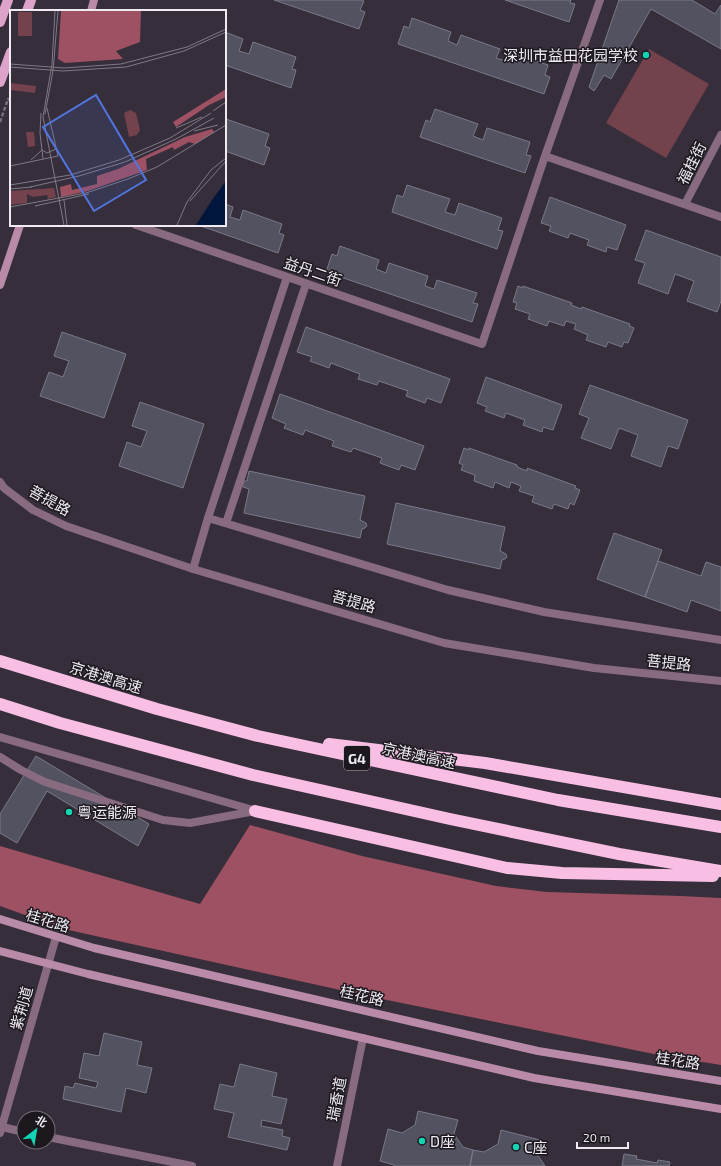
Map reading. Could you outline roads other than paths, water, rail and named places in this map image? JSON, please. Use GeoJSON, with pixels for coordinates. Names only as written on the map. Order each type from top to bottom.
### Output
{"type":"FeatureCollection","features":[{"type":"Feature","properties":{"kind":"highway","name":"京港澳高速"},"geometry":{"type":"LineString","coordinates":[[0,661],[157,709],[258,736],[558,800],[721,827]]}},
{"type":"Feature","properties":{"kind":"highway"},"geometry":{"type":"LineString","coordinates":[[0,704],[60,724],[253,775],[450,819],[619,854],[721,871]]}},
{"type":"Feature","properties":{"kind":"highway"},"geometry":{"type":"LineString","coordinates":[[258,736],[485,763],[721,804]]}},
{"type":"Feature","properties":{"kind":"highway"},"geometry":{"type":"LineString","coordinates":[[255,811],[507,868],[562,873],[721,876]]}},
{"type":"Feature","properties":{"kind":"main road"},"geometry":{"type":"LineString","coordinates":[[0,22],[8,0]]}},
{"type":"Feature","properties":{"kind":"main road"},"geometry":{"type":"LineString","coordinates":[[27,10],[31,0]]}},
{"type":"Feature","properties":{"kind":"main road"},"geometry":{"type":"LineString","coordinates":[[90,10],[94,0]]}},
{"type":"Feature","properties":{"kind":"main road"},"geometry":{"type":"LineString","coordinates":[[0,82],[10,55]]}},
{"type":"Feature","properties":{"kind":"main road"},"geometry":{"type":"LineString","coordinates":[[0,285],[20,226]]}},
{"type":"Feature","properties":{"kind":"main road","name":"桂花路"},"geometry":{"type":"LineString","coordinates":[[0,919],[94,948],[538,1051],[721,1081]]}},
{"type":"Feature","properties":{"kind":"main road"},"geometry":{"type":"LineString","coordinates":[[0,951],[96,976],[534,1078],[721,1109]]}},
{"type":"Feature","properties":{"kind":"street"},"geometry":{"type":"LineString","coordinates":[[600,0],[545,156],[721,217]]}},
{"type":"Feature","properties":{"kind":"street","name":"福桂街"},"geometry":{"type":"LineString","coordinates":[[685,204],[721,135]]}},
{"type":"Feature","properties":{"kind":"street","name":"益丹二街"},"geometry":{"type":"LineString","coordinates":[[139,226],[482,344],[545,156]]}},
{"type":"Feature","properties":{"kind":"street"},"geometry":{"type":"LineString","coordinates":[[193,569],[208,518],[287,277]]}},
{"type":"Feature","properties":{"kind":"street"},"geometry":{"type":"LineString","coordinates":[[226,523],[306,284]]}},
{"type":"Feature","properties":{"kind":"street","name":"菩提路"},"geometry":{"type":"LineString","coordinates":[[0,482],[4,488],[33,510],[66,526],[193,569],[444,642],[594,668],[721,681]]}},
{"type":"Feature","properties":{"kind":"street"},"geometry":{"type":"LineString","coordinates":[[208,518],[448,590],[544,612],[721,640]]}},
{"type":"Feature","properties":{"kind":"street"},"geometry":{"type":"LineString","coordinates":[[0,737],[255,811]]}},
{"type":"Feature","properties":{"kind":"street"},"geometry":{"type":"LineString","coordinates":[[0,757],[45,782],[163,820],[190,823],[255,811]]}},
{"type":"Feature","properties":{"kind":"street","name":"紫荆道"},"geometry":{"type":"LineString","coordinates":[[1,1130],[56,937]]}},
{"type":"Feature","properties":{"kind":"street","name":"瑞香道"},"geometry":{"type":"LineString","coordinates":[[337,1166],[363,1038]]}},
{"type":"Feature","properties":{"kind":"street"},"geometry":{"type":"LineString","coordinates":[[1,1130],[16,1131]]}},
{"type":"Feature","properties":{"kind":"street"},"geometry":{"type":"LineString","coordinates":[[56,1139],[192,1166]]}},
{"type":"Feature","properties":{"kind":"place","name":"深圳市益田花园学校"},"geometry":{"type":"Point","coordinates":[646,55]}},
{"type":"Feature","properties":{"kind":"place","name":"粤运能源"},"geometry":{"type":"Point","coordinates":[69,812]}},
{"type":"Feature","properties":{"kind":"place","name":"D座"},"geometry":{"type":"Point","coordinates":[422,1141]}},
{"type":"Feature","properties":{"kind":"place","name":"C座"},"geometry":{"type":"Point","coordinates":[516,1147]}}]}
